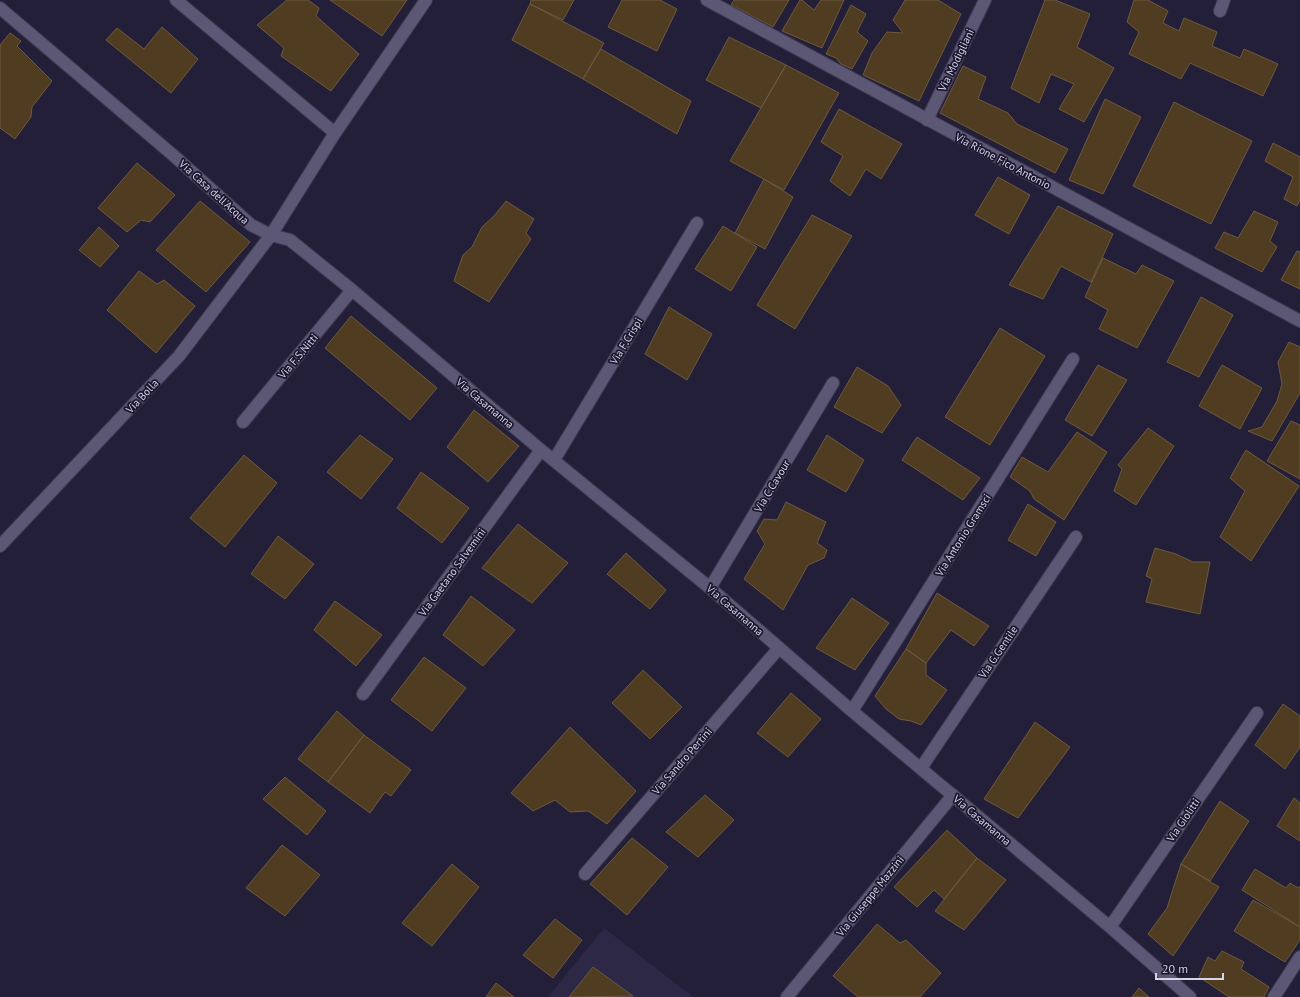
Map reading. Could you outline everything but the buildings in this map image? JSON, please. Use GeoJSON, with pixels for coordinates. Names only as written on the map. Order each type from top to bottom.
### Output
{"type":"FeatureCollection","features":[{"type":"Feature","properties":{"kind":"street"},"geometry":{"type":"LineString","coordinates":[[176,0],[335,133]]}},
{"type":"Feature","properties":{"kind":"street"},"geometry":{"type":"LineString","coordinates":[[271,235],[335,133],[426,0]]}},
{"type":"Feature","properties":{"kind":"street","name":"Via Rione Fico Antonio"},"geometry":{"type":"LineString","coordinates":[[707,0],[1300,321]]}},
{"type":"Feature","properties":{"kind":"street","name":"Via Modigliani"},"geometry":{"type":"LineString","coordinates":[[927,120],[985,0]]}},
{"type":"Feature","properties":{"kind":"street","name":"Via Casa dell'Acqua"},"geometry":{"type":"LineString","coordinates":[[0,8],[173,155],[251,225],[271,235]]}},
{"type":"Feature","properties":{"kind":"street","name":"Via F.Crispi"},"geometry":{"type":"LineString","coordinates":[[554,460],[697,223]]}},
{"type":"Feature","properties":{"kind":"street","name":"Via Casamanna"},"geometry":{"type":"LineString","coordinates":[[271,235],[290,240],[352,290],[554,460],[710,588],[852,711],[1110,927],[1190,997]]}},
{"type":"Feature","properties":{"kind":"street","name":"Via Bolla"},"geometry":{"type":"LineString","coordinates":[[0,546],[179,356],[271,235]]}},
{"type":"Feature","properties":{"kind":"street","name":"Via F.S.Nitti"},"geometry":{"type":"LineString","coordinates":[[244,422],[352,290]]}},
{"type":"Feature","properties":{"kind":"street","name":"Via Antonio Gramsci"},"geometry":{"type":"LineString","coordinates":[[852,711],[1073,359]]}},
{"type":"Feature","properties":{"kind":"street","name":"Via C.Cavour"},"geometry":{"type":"LineString","coordinates":[[710,588],[834,383]]}},
{"type":"Feature","properties":{"kind":"street","name":"Via Gaetano Salvemini"},"geometry":{"type":"LineString","coordinates":[[363,694],[542,450]]}},
{"type":"Feature","properties":{"kind":"street","name":"Via G.Gentile"},"geometry":{"type":"LineString","coordinates":[[921,768],[1076,536]]}},
{"type":"Feature","properties":{"kind":"street","name":"Via Sandro Pertini"},"geometry":{"type":"LineString","coordinates":[[586,874],[779,648]]}},
{"type":"Feature","properties":{"kind":"street","name":"Via Giolitti"},"geometry":{"type":"LineString","coordinates":[[1110,927],[1257,713]]}},
{"type":"Feature","properties":{"kind":"street","name":"Via Giuseppe Mazzini"},"geometry":{"type":"LineString","coordinates":[[787,997],[953,795]]}},
{"type":"Feature","properties":{"kind":"street"},"geometry":{"type":"LineString","coordinates":[[1274,997],[1300,957]]}},
{"type":"Feature","properties":{"kind":"shaded area"},"geometry":{"type":"Polygon","coordinates":[[[604,928],[693,997],[548,997],[604,928]]]}}]}
